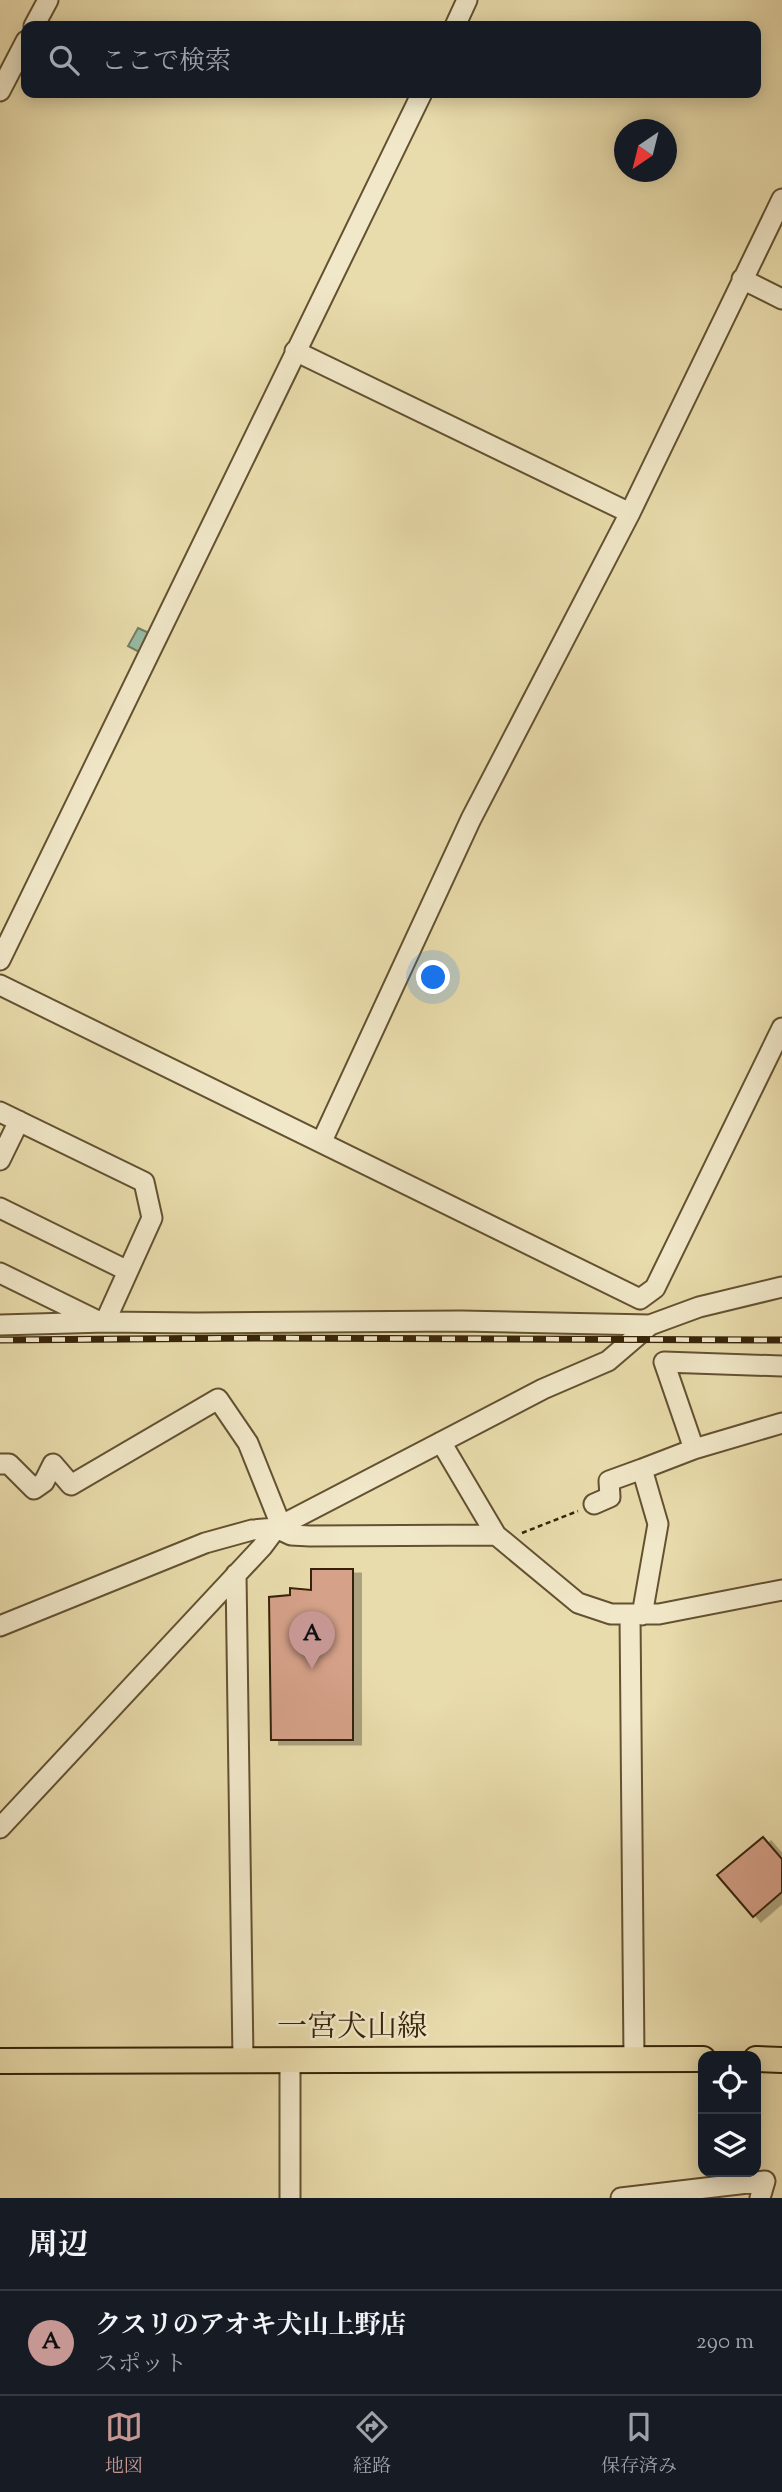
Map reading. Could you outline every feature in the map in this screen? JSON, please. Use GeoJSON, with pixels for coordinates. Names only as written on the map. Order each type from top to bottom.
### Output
{"type":"FeatureCollection","features":[{"type":"Feature","properties":{"kind":"main road","name":"一宮犬山線"},"geometry":{"type":"LineString","coordinates":[[0,2061],[698,2059]]}},
{"type":"Feature","properties":{"kind":"main road"},"geometry":{"type":"LineString","coordinates":[[761,2059],[782,2060]]}},
{"type":"Feature","properties":{"kind":"street"},"geometry":{"type":"LineString","coordinates":[[456,21],[467,0]]}},
{"type":"Feature","properties":{"kind":"street"},"geometry":{"type":"LineString","coordinates":[[36,21],[42,2]]}},
{"type":"Feature","properties":{"kind":"street"},"geometry":{"type":"LineString","coordinates":[[0,90],[21,50]]}},
{"type":"Feature","properties":{"kind":"street"},"geometry":{"type":"LineString","coordinates":[[0,960],[420,98]]}},
{"type":"Feature","properties":{"kind":"street"},"geometry":{"type":"LineString","coordinates":[[322,1141],[471,819],[630,513],[782,199]]}},
{"type":"Feature","properties":{"kind":"street"},"geometry":{"type":"LineString","coordinates":[[742,279],[782,299]]}},
{"type":"Feature","properties":{"kind":"street"},"geometry":{"type":"LineString","coordinates":[[295,351],[630,513]]}},
{"type":"Feature","properties":{"kind":"street"},"geometry":{"type":"LineString","coordinates":[[0,985],[640,1299],[655,1288],[782,1028]]}},
{"type":"Feature","properties":{"kind":"street"},"geometry":{"type":"LineString","coordinates":[[0,1112],[144,1182],[152,1218],[103,1322]]}},
{"type":"Feature","properties":{"kind":"street"},"geometry":{"type":"LineString","coordinates":[[0,1160],[19,1121]]}},
{"type":"Feature","properties":{"kind":"street"},"geometry":{"type":"LineString","coordinates":[[0,1208],[128,1271]]}},
{"type":"Feature","properties":{"kind":"street"},"geometry":{"type":"LineString","coordinates":[[0,1273],[103,1322]]}},
{"type":"Feature","properties":{"kind":"street"},"geometry":{"type":"LineString","coordinates":[[0,1626],[205,1543],[252,1530],[276,1528],[542,1389],[608,1361],[650,1325],[699,1307],[782,1287]]}},
{"type":"Feature","properties":{"kind":"street"},"geometry":{"type":"LineString","coordinates":[[0,1325],[103,1322],[197,1324],[461,1321],[650,1325]]}},
{"type":"Feature","properties":{"kind":"street"},"geometry":{"type":"LineString","coordinates":[[694,1449],[664,1362],[782,1366]]}},
{"type":"Feature","properties":{"kind":"street"},"geometry":{"type":"LineString","coordinates":[[0,1464],[9,1464],[34,1489],[44,1482],[53,1464],[71,1485],[218,1399],[248,1443],[280,1523],[0,1828]]}},
{"type":"Feature","properties":{"kind":"street"},"geometry":{"type":"LineString","coordinates":[[594,1504],[610,1497],[609,1481],[694,1449],[782,1423]]}},
{"type":"Feature","properties":{"kind":"street"},"geometry":{"type":"LineString","coordinates":[[441,1442],[499,1538],[578,1603],[594,1610],[636,1615],[659,1614],[782,1590]]}},
{"type":"Feature","properties":{"kind":"street"},"geometry":{"type":"LineString","coordinates":[[634,2058],[636,1615],[658,1524],[642,1469]]}},
{"type":"Feature","properties":{"kind":"street"},"geometry":{"type":"LineString","coordinates":[[276,1528],[291,1535],[310,1536],[499,1538]]}},
{"type":"Feature","properties":{"kind":"street"},"geometry":{"type":"LineString","coordinates":[[236,1574],[243,2059]]}},
{"type":"Feature","properties":{"kind":"street"},"geometry":{"type":"LineString","coordinates":[[290,2059],[290,2198]]}},
{"type":"Feature","properties":{"kind":"street"},"geometry":{"type":"LineString","coordinates":[[621,2198],[765,2181],[760,2198]]}},
{"type":"Feature","properties":{"kind":"path"},"geometry":{"type":"LineString","coordinates":[[499,1538],[594,1504]]}},
{"type":"Feature","properties":{"kind":"shaded area"},"geometry":{"type":"Polygon","coordinates":[[[138,628],[149,633],[139,652],[128,646],[138,628]]]}},
{"type":"Feature","properties":{"kind":"building"},"geometry":{"type":"Polygon","coordinates":[[[311,1569],[353,1569],[353,1740],[271,1740],[269,1597],[290,1595],[290,1588],[311,1590],[311,1569]]]}},
{"type":"Feature","properties":{"kind":"building"},"geometry":{"type":"Polygon","coordinates":[[[763,1837],[782,1859],[782,1892],[753,1917],[717,1875],[763,1837]]]}},
{"type":"Feature","properties":{"kind":"railway"},"geometry":{"type":"LineString","coordinates":[[0,1340],[782,1340]]}},
{"type":"Feature","properties":{"kind":"place","name":"クスリのアオキ犬山上野店"},"geometry":{"type":"Point","coordinates":[312,1669]}}]}
